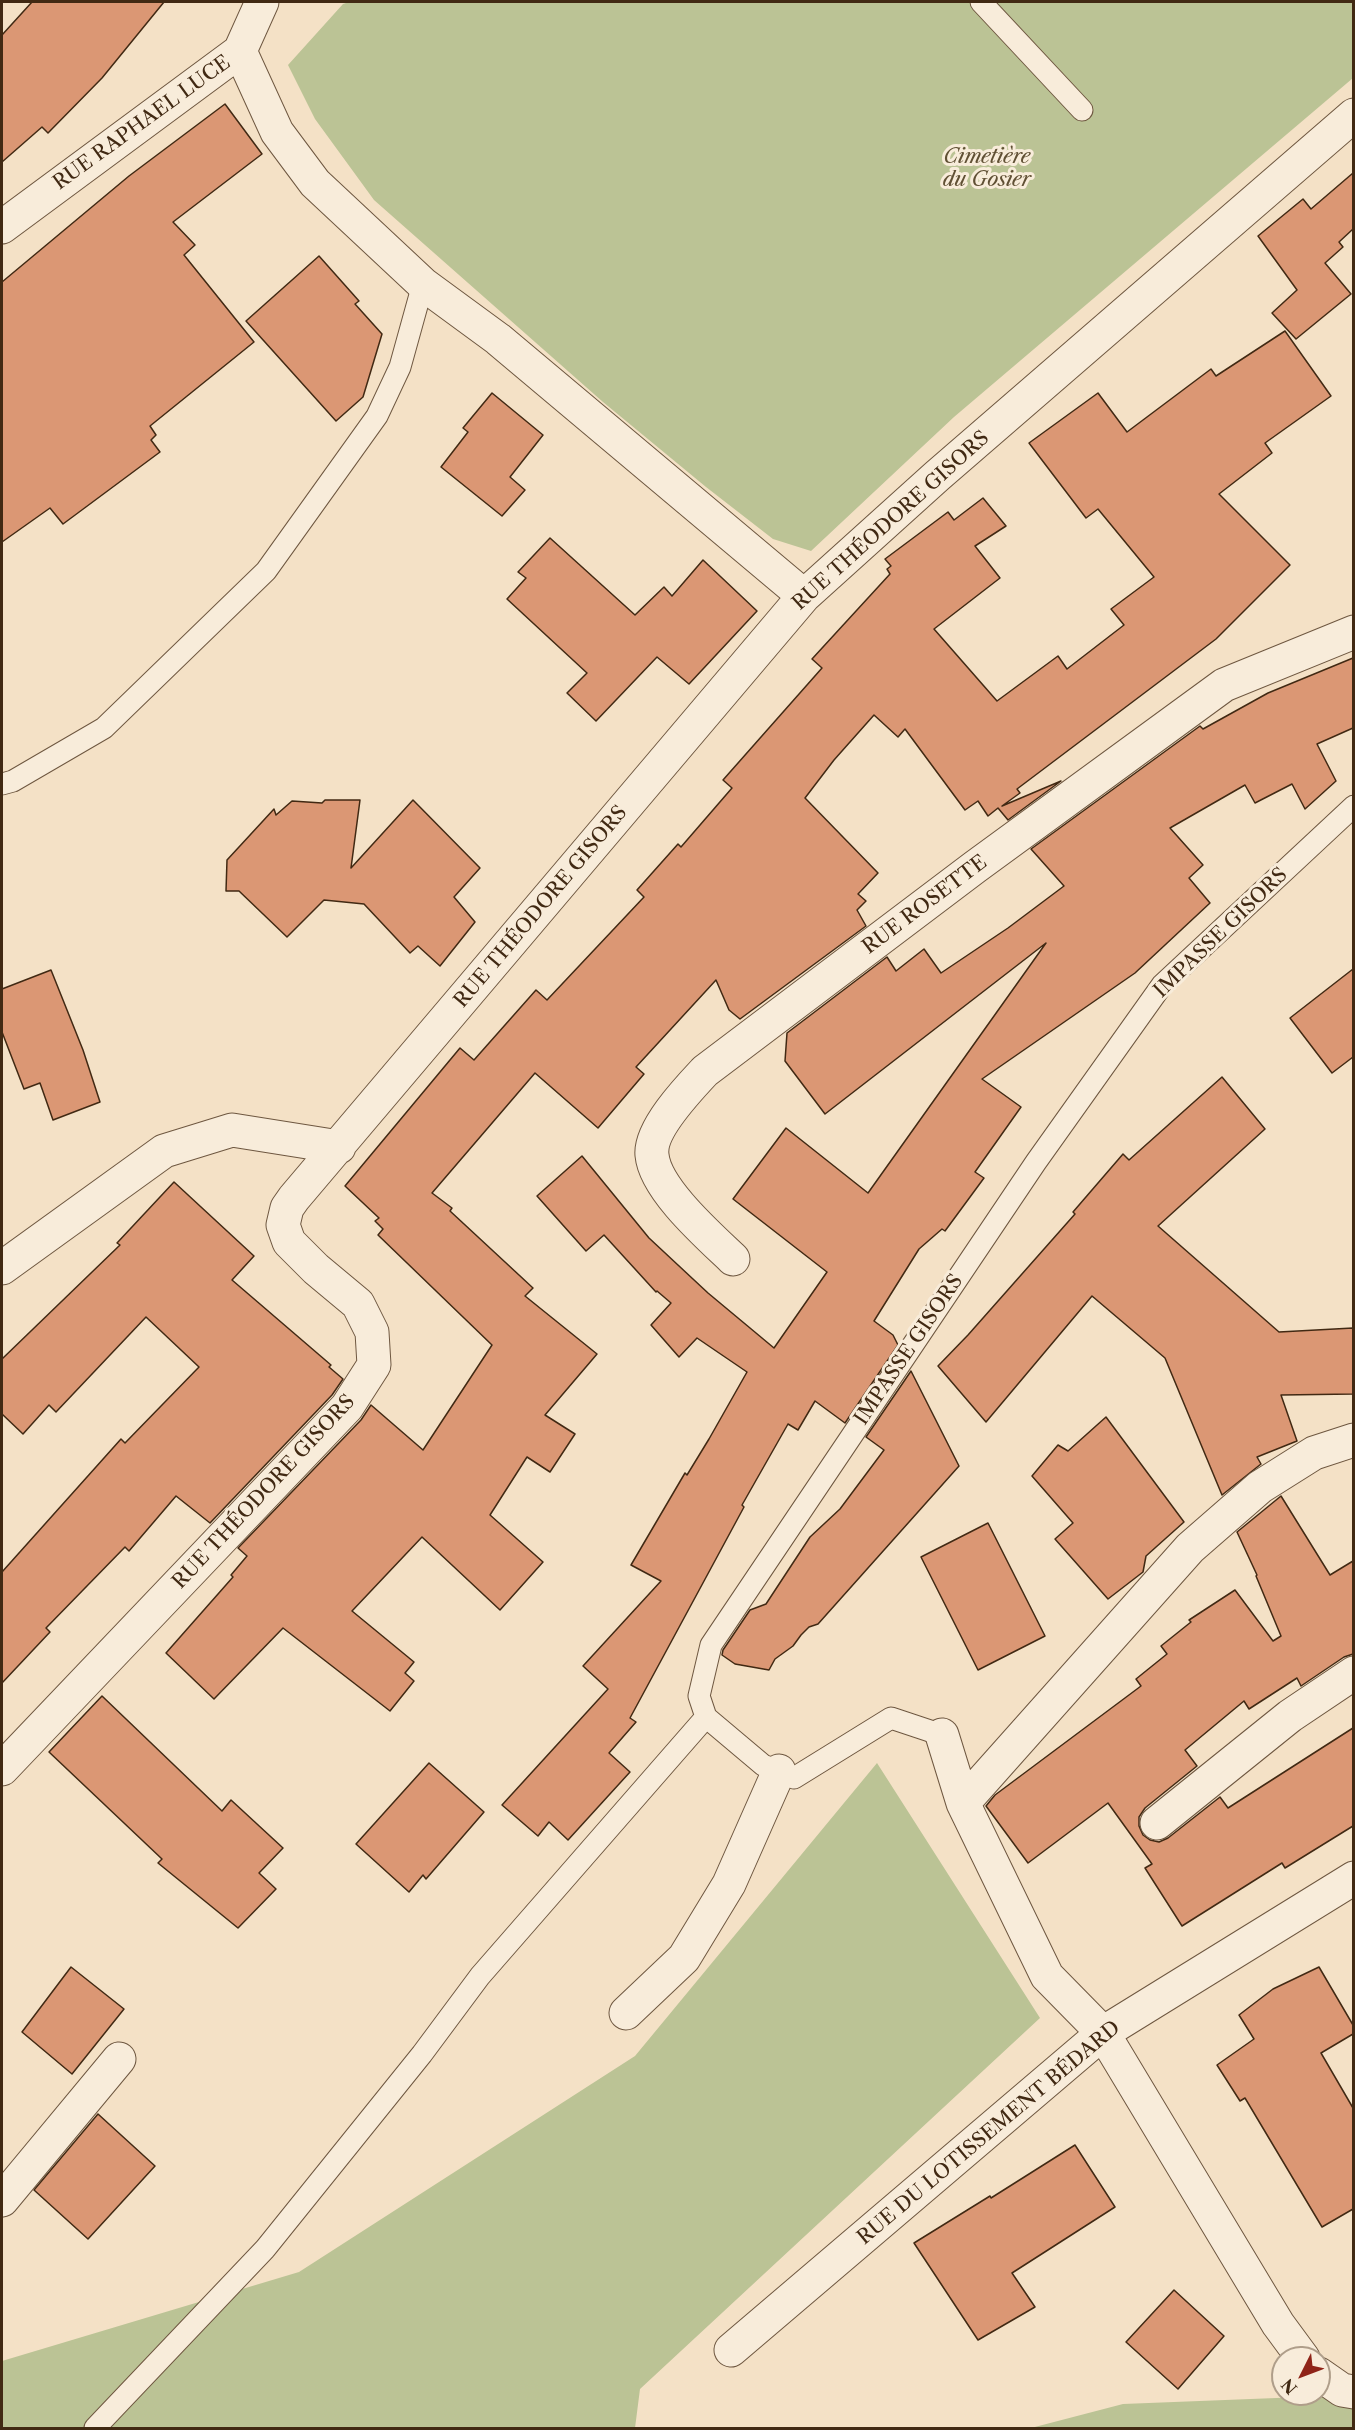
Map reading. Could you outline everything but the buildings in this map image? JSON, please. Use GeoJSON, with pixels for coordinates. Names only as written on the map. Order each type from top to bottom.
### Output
{"type":"FeatureCollection","features":[{"type":"Feature","properties":{"kind":"street","name":"RUE RAPHAEL LUCE"},"geometry":{"type":"LineString","coordinates":[[2,226],[240,51],[262,2]]}},
{"type":"Feature","properties":{"kind":"street"},"geometry":{"type":"LineString","coordinates":[[240,51],[277,132],[315,183],[423,284],[498,339],[804,596]]}},
{"type":"Feature","properties":{"kind":"street","name":"RUE THÉODORE GISORS"},"geometry":{"type":"LineString","coordinates":[[2,1769],[347,1407],[374,1365],[372,1332],[358,1304],[316,1269],[289,1242],[283,1225],[287,1208],[294,1198],[804,596],[946,468],[1353,115]]}},
{"type":"Feature","properties":{"kind":"street","name":"RUE ROSETTE"},"geometry":{"type":"LineString","coordinates":[[733,1259],[684,1212],[662,1180],[651,1154],[657,1132],[680,1098],[705,1071],[975,867],[1224,685],[1353,632]]}},
{"type":"Feature","properties":{"kind":"street"},"geometry":{"type":"LineString","coordinates":[[2,1268],[164,1150],[232,1130],[339,1147]]}},
{"type":"Feature","properties":{"kind":"street"},"geometry":{"type":"LineString","coordinates":[[963,1803],[1190,1548],[1260,1487],[1314,1453],[1353,1440]]}},
{"type":"Feature","properties":{"kind":"street"},"geometry":{"type":"LineString","coordinates":[[1157,1823],[1290,1716],[1353,1673]]}},
{"type":"Feature","properties":{"kind":"street"},"geometry":{"type":"LineString","coordinates":[[942,1735],[963,1803],[1047,1976],[1103,2033],[1278,2324],[1294,2346]]}},
{"type":"Feature","properties":{"kind":"street"},"geometry":{"type":"LineString","coordinates":[[626,2013],[684,1958],[729,1884],[763,1812],[779,1771]]}},
{"type":"Feature","properties":{"kind":"street","name":"RUE DU LOTISSEMENT BÉDARD"},"geometry":{"type":"LineString","coordinates":[[731,2350],[1103,2033],[1353,1878]]}},
{"type":"Feature","properties":{"kind":"street"},"geometry":{"type":"LineString","coordinates":[[2,2200],[119,2059]]}},
{"type":"Feature","properties":{"kind":"street"},"geometry":{"type":"LineString","coordinates":[[1331,2382],[1342,2390],[1353,2392]]}},
{"type":"Feature","properties":{"kind":"lane"},"geometry":{"type":"LineString","coordinates":[[981,2],[1082,110]]}},
{"type":"Feature","properties":{"kind":"lane"},"geometry":{"type":"LineString","coordinates":[[2,784],[13,781],[104,728],[266,571],[377,416],[400,367],[423,284]]}},
{"type":"Feature","properties":{"kind":"lane","name":"IMPASSE GISORS"},"geometry":{"type":"LineString","coordinates":[[706,1717],[699,1696],[711,1645],[1042,1152],[1162,985],[1353,806]]}},
{"type":"Feature","properties":{"kind":"lane"},"geometry":{"type":"LineString","coordinates":[[95,2428],[265,2249],[422,2054],[480,1976],[706,1717],[763,1765],[794,1778],[891,1718],[942,1735]]}},
{"type":"Feature","properties":{"kind":"green space","name":"Cimetière du Gosier"},"geometry":{"type":"Polygon","coordinates":[[[349,2],[1353,2],[1353,78],[954,417],[811,551],[773,539],[706,487],[603,402],[374,200],[315,119],[288,65],[343,4],[349,2]]]}},
{"type":"Feature","properties":{"kind":"green space"},"geometry":{"type":"Polygon","coordinates":[[[877,1763],[1040,2018],[640,2389],[635,2428],[2,2428],[2,2361],[299,2272],[635,2056],[877,1763]]]}},
{"type":"Feature","properties":{"kind":"green space"},"geometry":{"type":"Polygon","coordinates":[[[1353,2395],[1353,2428],[1031,2428],[1123,2404],[1271,2398],[1271,2406],[1331,2406],[1331,2396],[1353,2395]]]}}]}
